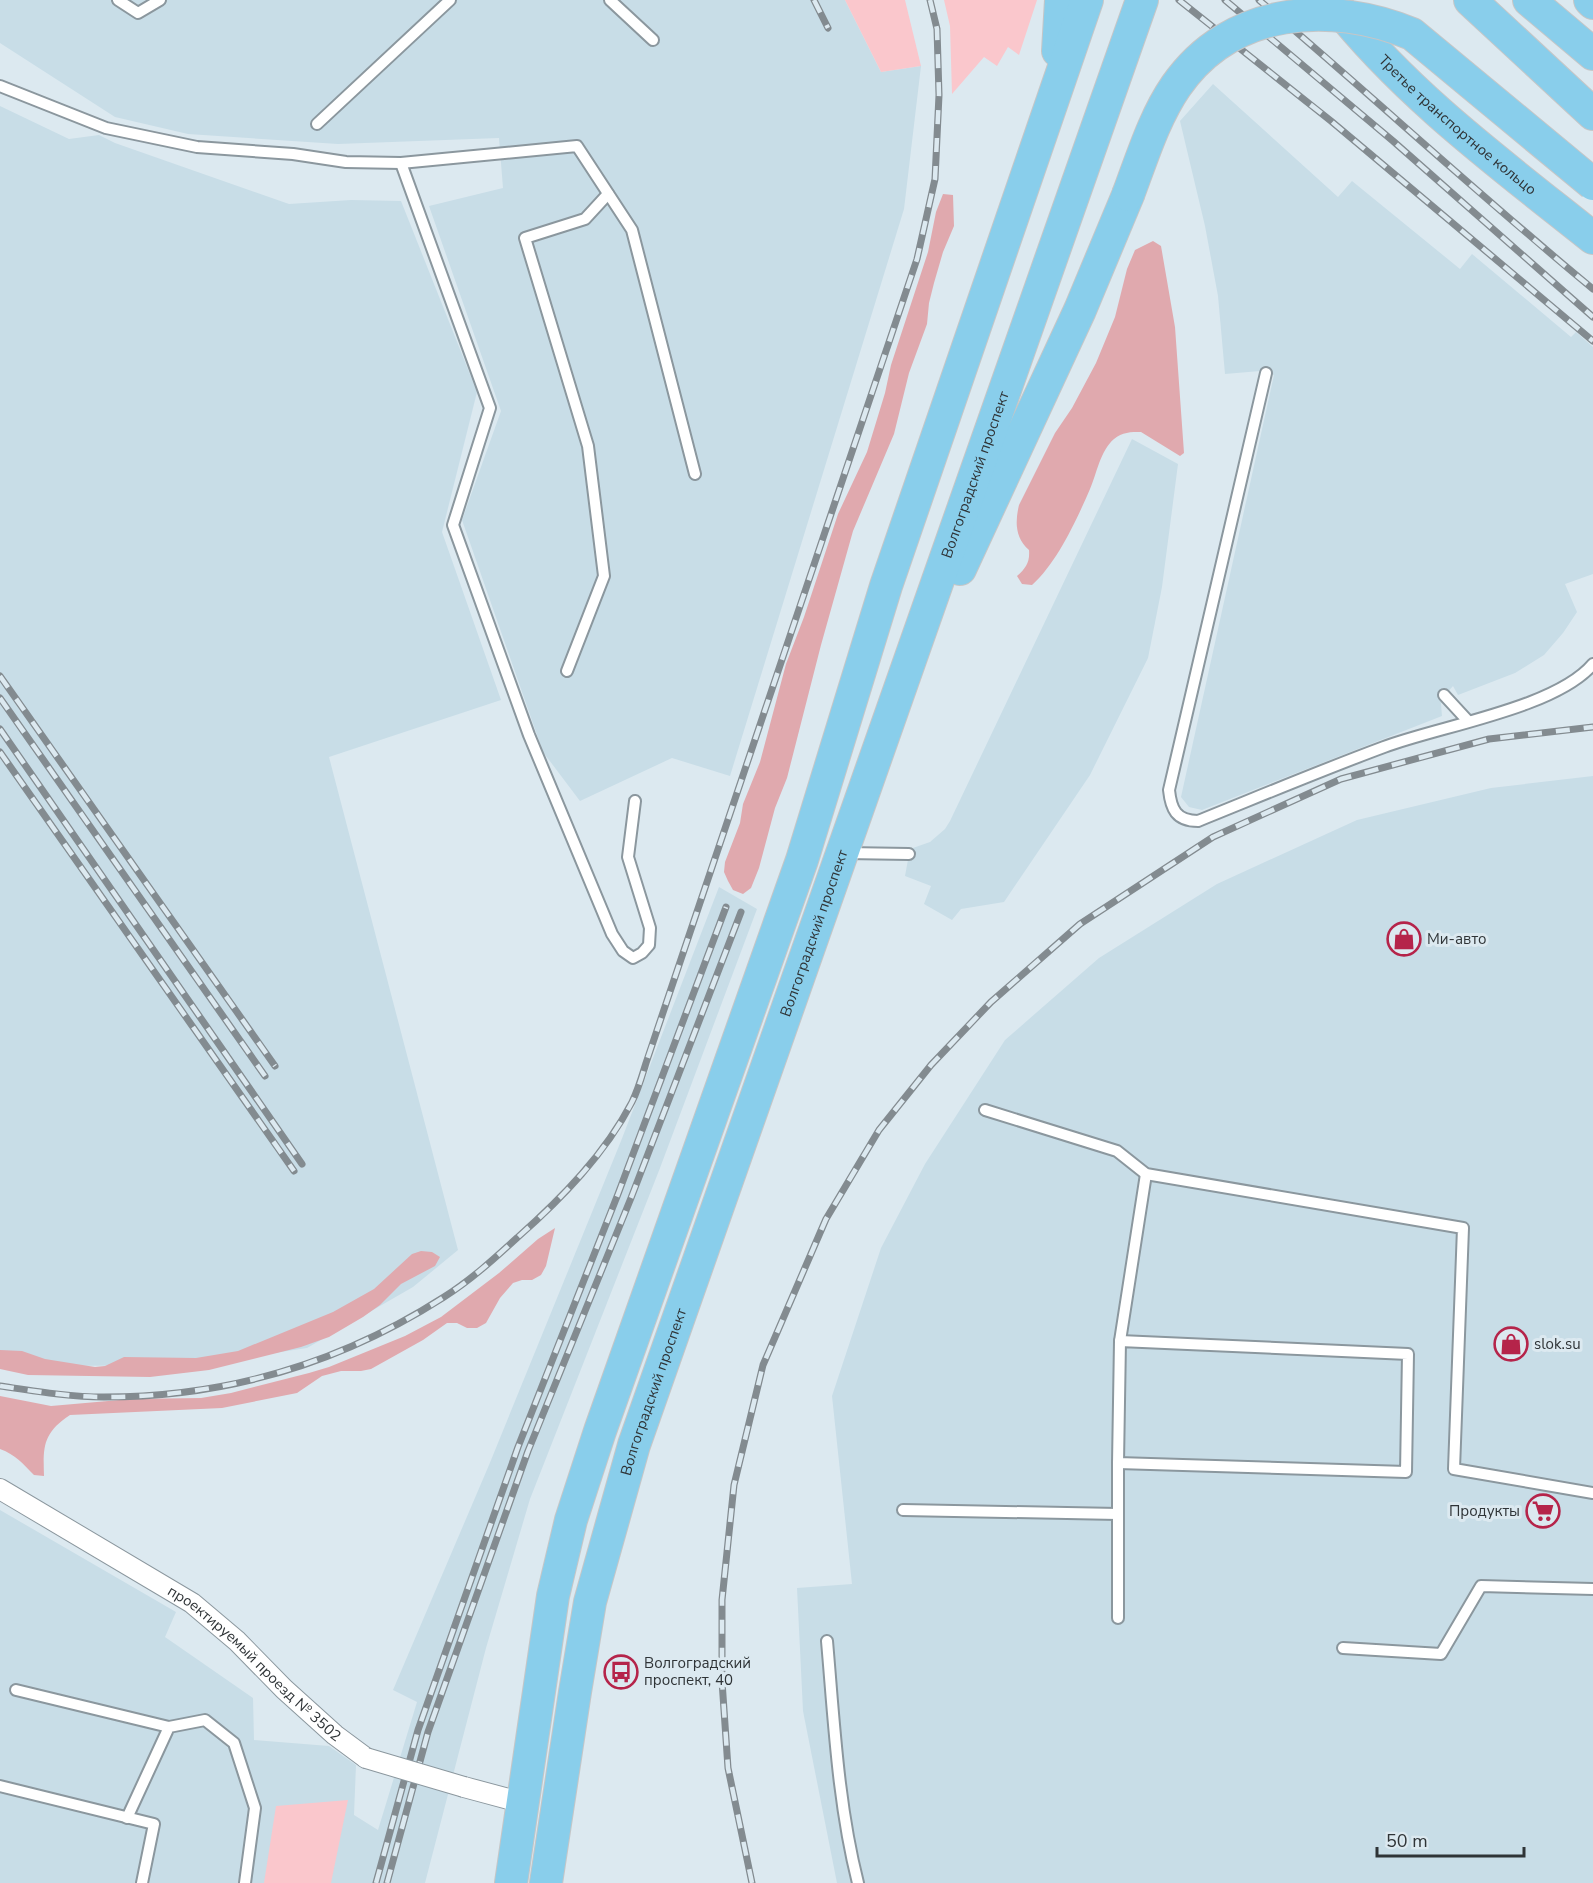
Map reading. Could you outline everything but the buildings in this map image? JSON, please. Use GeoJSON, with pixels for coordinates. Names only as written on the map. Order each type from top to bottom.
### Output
{"type":"FeatureCollection","features":[{"type":"Feature","properties":{"kind":"main road"},"geometry":{"type":"LineString","coordinates":[[1055,94],[1061,0]]}},
{"type":"Feature","properties":{"kind":"main road"},"geometry":{"type":"LineString","coordinates":[[511,1883],[553,1596],[571,1520],[604,1419],[802,860],[886,586],[1087,0]]}},
{"type":"Feature","properties":{"kind":"main road","name":"Волгоградский проспект"},"geometry":{"type":"LineString","coordinates":[[546,1883],[588,1613],[634,1445],[1142,0]]}},
{"type":"Feature","properties":{"kind":"main road","name":"Третье транспортное кольцо"},"geometry":{"type":"LineString","coordinates":[[1332,0],[1371,45],[1451,122],[1593,238]]}},
{"type":"Feature","properties":{"kind":"main road"},"geometry":{"type":"LineString","coordinates":[[1470,0],[1593,114]]}},
{"type":"Feature","properties":{"kind":"main road"},"geometry":{"type":"LineString","coordinates":[[1529,0],[1593,54]]}},
{"type":"Feature","properties":{"kind":"main road"},"geometry":{"type":"LineString","coordinates":[[880,742],[1080,310],[1164,107],[1176,86],[1209,50],[1252,23],[1298,9],[1347,9],[1391,22],[1412,34],[1593,184]]}},
{"type":"Feature","properties":{"kind":"street","name":"проектируемый проезд № 3502"},"geometry":{"type":"LineString","coordinates":[[0,1489],[192,1603],[237,1641],[284,1689],[335,1735],[366,1758],[523,1803]]}},
{"type":"Feature","properties":{"kind":"lane"},"geometry":{"type":"LineString","coordinates":[[118,0],[138,13],[160,0]]}},
{"type":"Feature","properties":{"kind":"lane"},"geometry":{"type":"LineString","coordinates":[[318,123],[450,0]]}},
{"type":"Feature","properties":{"kind":"lane"},"geometry":{"type":"LineString","coordinates":[[610,0],[653,40]]}},
{"type":"Feature","properties":{"kind":"lane"},"geometry":{"type":"LineString","coordinates":[[0,86],[106,128],[197,147],[293,154],[346,162],[401,163],[577,146],[632,230],[695,474]]}},
{"type":"Feature","properties":{"kind":"lane"},"geometry":{"type":"LineString","coordinates":[[401,163],[490,408],[453,525],[543,768],[612,934],[623,951],[633,958],[649,945],[650,928],[628,856],[635,801]]}},
{"type":"Feature","properties":{"kind":"lane"},"geometry":{"type":"LineString","coordinates":[[567,671],[604,576],[588,446],[525,238],[585,219],[608,194]]}},
{"type":"Feature","properties":{"kind":"lane"},"geometry":{"type":"LineString","coordinates":[[1266,373],[1169,790],[1171,803],[1177,815],[1188,821],[1198,821],[1384,747],[1531,702],[1574,682],[1593,664]]}},
{"type":"Feature","properties":{"kind":"lane"},"geometry":{"type":"LineString","coordinates":[[1444,695],[1468,721]]}},
{"type":"Feature","properties":{"kind":"lane"},"geometry":{"type":"LineString","coordinates":[[842,852],[909,854]]}},
{"type":"Feature","properties":{"kind":"lane"},"geometry":{"type":"LineString","coordinates":[[985,1110],[1117,1151],[1146,1174],[1463,1228],[1454,1469],[1593,1493]]}},
{"type":"Feature","properties":{"kind":"lane"},"geometry":{"type":"LineString","coordinates":[[1118,1618],[1120,1341],[1146,1174]]}},
{"type":"Feature","properties":{"kind":"lane"},"geometry":{"type":"LineString","coordinates":[[1118,1463],[1406,1472],[1408,1366],[1408,1354],[1120,1341]]}},
{"type":"Feature","properties":{"kind":"lane"},"geometry":{"type":"LineString","coordinates":[[903,1510],[1118,1514]]}},
{"type":"Feature","properties":{"kind":"lane"},"geometry":{"type":"LineString","coordinates":[[1343,1648],[1441,1654],[1481,1587],[1593,1589]]}},
{"type":"Feature","properties":{"kind":"lane"},"geometry":{"type":"LineString","coordinates":[[826,1641],[836,1748],[851,1856],[858,1883]]}},
{"type":"Feature","properties":{"kind":"lane"},"geometry":{"type":"LineString","coordinates":[[16,1690],[169,1727],[205,1720],[234,1743],[255,1808],[246,1883]]}},
{"type":"Feature","properties":{"kind":"lane"},"geometry":{"type":"LineString","coordinates":[[127,1818],[169,1727]]}},
{"type":"Feature","properties":{"kind":"lane"},"geometry":{"type":"LineString","coordinates":[[0,1786],[154,1824],[142,1883]]}},
{"type":"Feature","properties":{"kind":"shaded area"},"geometry":{"type":"Polygon","coordinates":[[[0,0],[845,0],[881,72],[921,66],[904,209],[730,776],[672,758],[580,801],[543,752],[462,520],[501,411],[429,206],[503,188],[499,138],[338,144],[188,134],[115,117],[0,43],[0,0]]]}},
{"type":"Feature","properties":{"kind":"shaded area"},"geometry":{"type":"Polygon","coordinates":[[[845,0],[905,0],[921,66],[881,72],[845,0]]]}},
{"type":"Feature","properties":{"kind":"shaded area"},"geometry":{"type":"Polygon","coordinates":[[[944,0],[1037,0],[1019,55],[1008,47],[997,66],[984,57],[952,94],[950,26],[944,0]]]}},
{"type":"Feature","properties":{"kind":"shaded area"},"geometry":{"type":"Polygon","coordinates":[[[1213,84],[1338,197],[1352,181],[1460,269],[1472,254],[1571,337],[1576,332],[1593,347],[1593,574],[1565,584],[1577,612],[1544,655],[1515,673],[1458,695],[1453,686],[1444,696],[1441,704],[1442,716],[1202,810],[1189,807],[1181,797],[1274,375],[1260,371],[1225,374],[1218,296],[1205,226],[1180,121],[1213,84]]]}},
{"type":"Feature","properties":{"kind":"shaded area"},"geometry":{"type":"Polygon","coordinates":[[[0,106],[69,139],[99,135],[115,143],[289,204],[351,200],[401,201],[477,392],[442,532],[501,700],[329,757],[458,1250],[413,1287],[307,1348],[193,1365],[54,1366],[0,1352],[0,106]]]}},
{"type":"Feature","properties":{"kind":"shaded area"},"geometry":{"type":"Polygon","coordinates":[[[943,194],[953,195],[954,226],[934,283],[927,324],[909,373],[894,434],[853,531],[787,778],[775,808],[759,868],[751,888],[743,894],[733,890],[724,872],[725,862],[740,823],[743,804],[760,762],[786,664],[838,514],[867,452],[891,365],[928,252],[936,212],[943,194]]]}},
{"type":"Feature","properties":{"kind":"shaded area"},"geometry":{"type":"Polygon","coordinates":[[[1153,241],[1161,246],[1175,327],[1184,453],[1180,456],[1141,432],[1130,432],[1114,439],[1102,456],[1085,501],[1058,553],[1032,585],[1022,584],[1017,576],[1027,564],[1029,550],[1021,540],[1017,529],[1019,505],[1055,433],[1072,408],[1096,363],[1115,317],[1127,269],[1135,250],[1153,241]]]}},
{"type":"Feature","properties":{"kind":"shaded area"},"geometry":{"type":"Polygon","coordinates":[[[1132,439],[1178,464],[1162,587],[1148,658],[1090,775],[1004,902],[961,909],[952,920],[924,904],[931,886],[905,876],[910,849],[930,842],[945,829],[950,821],[1132,439]]]}},
{"type":"Feature","properties":{"kind":"shaded area"},"geometry":{"type":"Polygon","coordinates":[[[1593,776],[1593,1883],[837,1883],[803,1711],[797,1588],[852,1584],[832,1396],[881,1248],[925,1164],[1005,1040],[1099,958],[1217,884],[1357,820],[1491,788],[1593,776]]]}},
{"type":"Feature","properties":{"kind":"shaded area"},"geometry":{"type":"Polygon","coordinates":[[[719,887],[757,909],[660,1168],[530,1499],[486,1648],[425,1883],[0,1883],[0,1510],[176,1612],[165,1637],[253,1698],[254,1740],[329,1746],[356,1765],[354,1815],[378,1830],[417,1702],[393,1690],[489,1465],[621,1141],[719,887]]]}},
{"type":"Feature","properties":{"kind":"shaded area"},"geometry":{"type":"Polygon","coordinates":[[[555,1228],[546,1266],[541,1275],[532,1280],[513,1283],[500,1298],[486,1323],[477,1328],[447,1323],[423,1340],[371,1369],[341,1371],[322,1376],[297,1393],[222,1408],[70,1415],[54,1428],[46,1441],[44,1476],[34,1475],[15,1457],[0,1449],[0,1396],[51,1406],[131,1399],[201,1398],[231,1393],[329,1367],[405,1336],[441,1317],[555,1228]]]}},
{"type":"Feature","properties":{"kind":"shaded area"},"geometry":{"type":"Polygon","coordinates":[[[421,1251],[432,1252],[440,1257],[435,1266],[401,1284],[380,1305],[363,1317],[329,1337],[301,1347],[209,1370],[150,1377],[28,1375],[0,1369],[0,1350],[22,1351],[45,1359],[95,1367],[105,1366],[124,1357],[196,1358],[238,1351],[333,1312],[374,1289],[412,1254],[421,1251]]]}},
{"type":"Feature","properties":{"kind":"shaded area"},"geometry":{"type":"Polygon","coordinates":[[[348,1800],[331,1883],[264,1883],[276,1806],[348,1800]]]}},
{"type":"Feature","properties":{"kind":"railway"},"geometry":{"type":"LineString","coordinates":[[814,0],[828,28]]}},
{"type":"Feature","properties":{"kind":"railway"},"geometry":{"type":"LineString","coordinates":[[0,1386],[78,1396],[149,1395],[194,1391],[238,1383],[323,1358],[405,1320],[464,1283],[492,1261],[551,1207],[609,1140],[632,1102],[640,1083],[917,259],[935,179],[939,95],[937,29],[930,0]]}},
{"type":"Feature","properties":{"kind":"railway"},"geometry":{"type":"LineString","coordinates":[[1179,0],[1331,121],[1593,341]]}},
{"type":"Feature","properties":{"kind":"railway"},"geometry":{"type":"LineString","coordinates":[[1225,0],[1393,141],[1593,317]]}},
{"type":"Feature","properties":{"kind":"railway"},"geometry":{"type":"LineString","coordinates":[[1259,0],[1508,218],[1593,289]]}},
{"type":"Feature","properties":{"kind":"railway"},"geometry":{"type":"LineString","coordinates":[[0,676],[275,1066]]}},
{"type":"Feature","properties":{"kind":"railway"},"geometry":{"type":"LineString","coordinates":[[0,698],[265,1076]]}},
{"type":"Feature","properties":{"kind":"railway"},"geometry":{"type":"LineString","coordinates":[[752,1883],[728,1768],[722,1681],[722,1600],[734,1485],[763,1365],[826,1219],[879,1130],[931,1065],[991,1002],[1080,924],[1213,837],[1341,779],[1489,739],[1593,727]]}},
{"type":"Feature","properties":{"kind":"railway"},"geometry":{"type":"LineString","coordinates":[[0,729],[302,1164]]}},
{"type":"Feature","properties":{"kind":"railway"},"geometry":{"type":"LineString","coordinates":[[0,752],[294,1171]]}},
{"type":"Feature","properties":{"kind":"railway"},"geometry":{"type":"LineString","coordinates":[[376,1883],[418,1730],[518,1447],[618,1194],[726,907]]}},
{"type":"Feature","properties":{"kind":"railway"},"geometry":{"type":"LineString","coordinates":[[387,1883],[428,1732],[528,1451],[631,1198],[741,912]]}},
{"type":"Feature","properties":{"kind":"place","name":"Ми-авто"},"geometry":{"type":"Point","coordinates":[1404,939]}},
{"type":"Feature","properties":{"kind":"place","name":"slok.su"},"geometry":{"type":"Point","coordinates":[1511,1344]}},
{"type":"Feature","properties":{"kind":"place","name":"Продукты"},"geometry":{"type":"Point","coordinates":[1543,1511]}},
{"type":"Feature","properties":{"kind":"place","name":"Волгоградский проспект, 40"},"geometry":{"type":"Point","coordinates":[621,1672]}}]}
